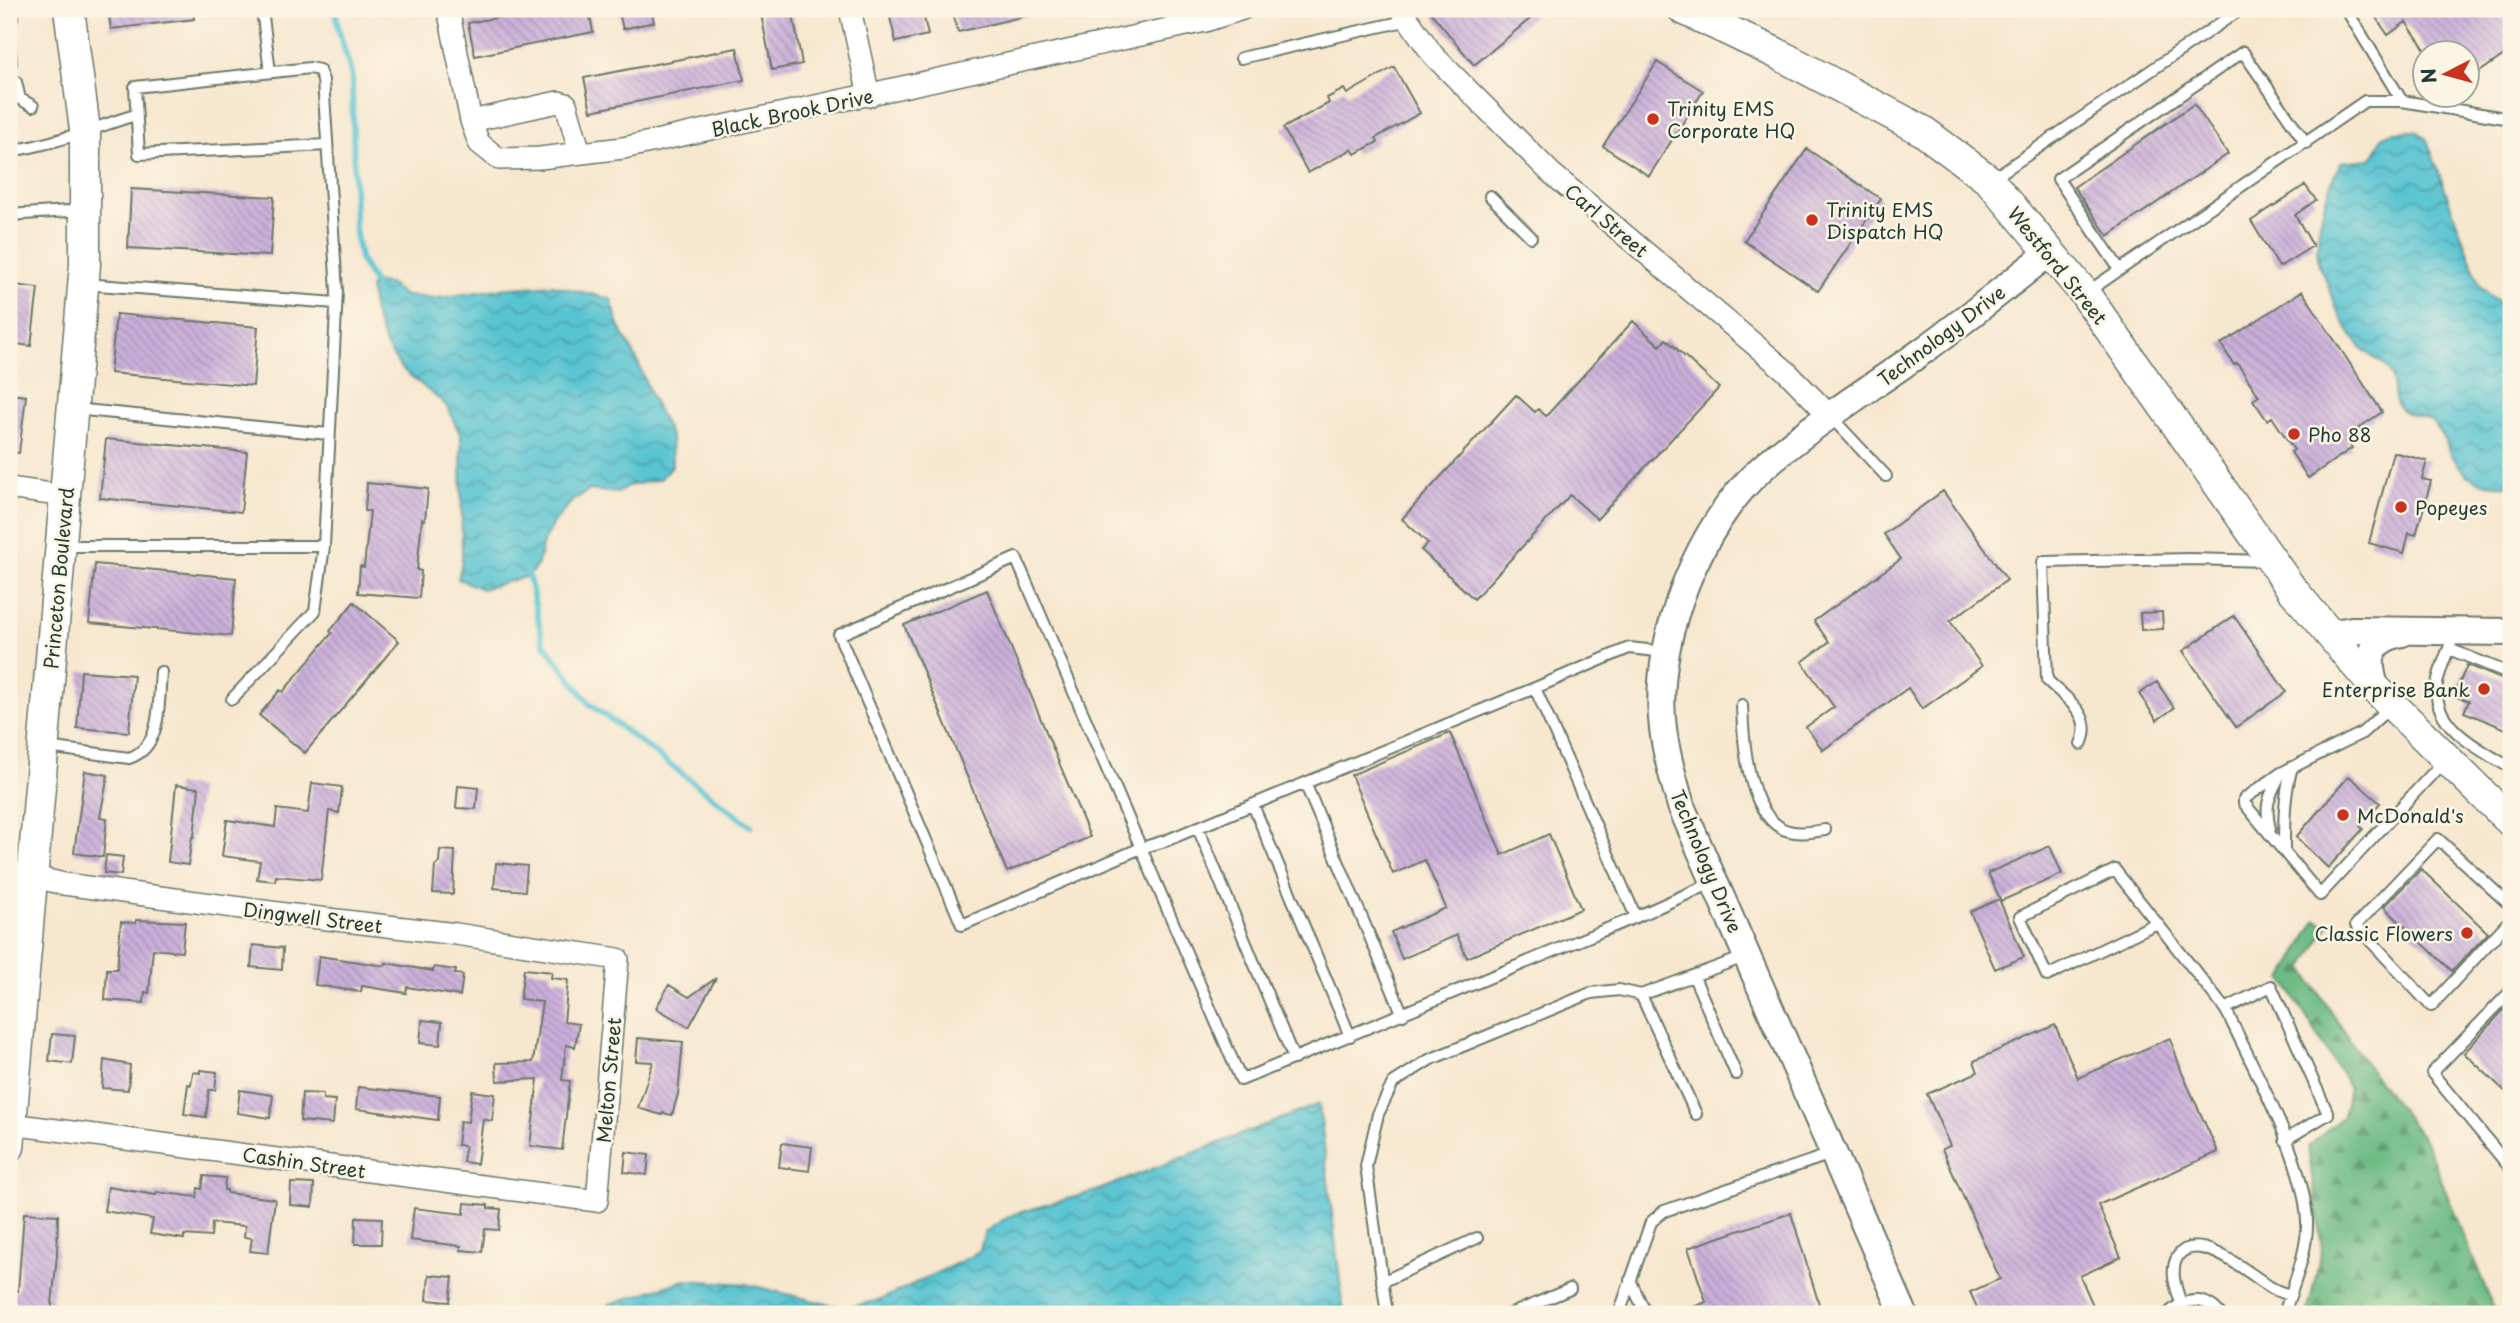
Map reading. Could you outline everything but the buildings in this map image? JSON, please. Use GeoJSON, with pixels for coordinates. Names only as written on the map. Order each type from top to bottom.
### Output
{"type":"FeatureCollection","features":[{"type":"Feature","properties":{"kind":"main road","name":"Princeton Boulevard"},"geometry":{"type":"LineString","coordinates":[[10,1135],[21,874],[44,746],[83,284],[85,130],[69,9]]}},
{"type":"Feature","properties":{"kind":"main road","name":"Westford Street"},"geometry":{"type":"LineString","coordinates":[[1683,9],[1776,53],[1923,131],[1990,181],[2085,294],[2272,561],[2332,637],[2384,697],[2507,814]]}},
{"type":"Feature","properties":{"kind":"street","name":"Black Brook Drive"},"geometry":{"type":"LineString","coordinates":[[448,9],[471,121],[479,143],[499,159],[540,158],[623,148],[869,96],[1203,15],[1242,9]]}},
{"type":"Feature","properties":{"kind":"street"},"geometry":{"type":"LineString","coordinates":[[850,9],[869,96]]}},
{"type":"Feature","properties":{"kind":"street","name":"Carl Street"},"geometry":{"type":"LineString","coordinates":[[1405,14],[1433,55],[1551,173],[1786,372],[1830,416]]}},
{"type":"Feature","properties":{"kind":"street"},"geometry":{"type":"LineString","coordinates":[[471,121],[558,102],[566,104],[580,153]]}},
{"type":"Feature","properties":{"kind":"street","name":"Technology Drive"},"geometry":{"type":"LineString","coordinates":[[1904,1314],[1681,806],[1668,761],[1661,717],[1666,652],[1681,594],[1702,548],[1726,510],[1760,470],[1830,416],[1927,348],[2050,252]]}},
{"type":"Feature","properties":{"kind":"street"},"geometry":{"type":"LineString","coordinates":[[9,488],[65,496]]}},
{"type":"Feature","properties":{"kind":"street"},"geometry":{"type":"LineString","coordinates":[[2332,637],[2352,630],[2419,630],[2453,640],[2511,632]]}},
{"type":"Feature","properties":{"kind":"street"},"geometry":{"type":"LineString","coordinates":[[2384,697],[2370,666],[2374,647],[2384,638],[2419,630]]}},
{"type":"Feature","properties":{"kind":"street","name":"Dingwell Street"},"geometry":{"type":"LineString","coordinates":[[21,874],[64,884],[457,934],[618,959]]}},
{"type":"Feature","properties":{"kind":"street","name":"Melton Street"},"geometry":{"type":"LineString","coordinates":[[597,1201],[618,959]]}},
{"type":"Feature","properties":{"kind":"street","name":"Cashin Street"},"geometry":{"type":"LineString","coordinates":[[10,1135],[597,1201]]}},
{"type":"Feature","properties":{"kind":"lane"},"geometry":{"type":"LineString","coordinates":[[262,9],[270,72]]}},
{"type":"Feature","properties":{"kind":"lane"},"geometry":{"type":"LineString","coordinates":[[1990,181],[2241,9]]}},
{"type":"Feature","properties":{"kind":"lane"},"geometry":{"type":"LineString","coordinates":[[2346,9],[2402,101]]}},
{"type":"Feature","properties":{"kind":"lane"},"geometry":{"type":"LineString","coordinates":[[9,28],[13,13]]}},
{"type":"Feature","properties":{"kind":"lane"},"geometry":{"type":"LineString","coordinates":[[1241,58],[1405,14]]}},
{"type":"Feature","properties":{"kind":"lane"},"geometry":{"type":"LineString","coordinates":[[9,37],[11,63]]}},
{"type":"Feature","properties":{"kind":"lane"},"geometry":{"type":"LineString","coordinates":[[2120,271],[2058,180],[2243,52],[2305,143]]}},
{"type":"Feature","properties":{"kind":"lane"},"geometry":{"type":"LineString","coordinates":[[232,699],[316,611],[324,547],[336,303],[327,145],[323,80],[319,70],[310,68],[135,87],[139,154],[327,145]]}},
{"type":"Feature","properties":{"kind":"lane"},"geometry":{"type":"LineString","coordinates":[[16,82],[20,99],[33,106]]}},
{"type":"Feature","properties":{"kind":"lane"},"geometry":{"type":"LineString","coordinates":[[2085,294],[2365,100],[2402,101],[2511,118]]}},
{"type":"Feature","properties":{"kind":"lane"},"geometry":{"type":"LineString","coordinates":[[9,151],[40,147],[85,130],[135,116]]}},
{"type":"Feature","properties":{"kind":"lane"},"geometry":{"type":"LineString","coordinates":[[1490,196],[1531,237]]}},
{"type":"Feature","properties":{"kind":"lane"},"geometry":{"type":"LineString","coordinates":[[9,215],[86,210]]}},
{"type":"Feature","properties":{"kind":"lane"},"geometry":{"type":"LineString","coordinates":[[83,284],[336,303]]}},
{"type":"Feature","properties":{"kind":"lane"},"geometry":{"type":"LineString","coordinates":[[72,408],[329,434]]}},
{"type":"Feature","properties":{"kind":"lane"},"geometry":{"type":"LineString","coordinates":[[1830,416],[1886,476]]}},
{"type":"Feature","properties":{"kind":"lane"},"geometry":{"type":"LineString","coordinates":[[61,545],[324,547]]}},
{"type":"Feature","properties":{"kind":"lane"},"geometry":{"type":"LineString","coordinates":[[1666,652],[1629,648],[1198,828],[1141,848],[962,925],[839,635],[1016,558],[1141,848],[1241,1080],[1403,1015],[1714,882]]}},
{"type":"Feature","properties":{"kind":"lane"},"geometry":{"type":"LineString","coordinates":[[2081,744],[2085,734],[2085,722],[2081,713],[2047,680],[2043,562],[2190,559],[2272,561]]}},
{"type":"Feature","properties":{"kind":"lane"},"geometry":{"type":"LineString","coordinates":[[2511,674],[2453,640],[2437,681],[2438,705],[2454,730],[2511,768]]}},
{"type":"Feature","properties":{"kind":"lane"},"geometry":{"type":"LineString","coordinates":[[44,746],[129,758],[139,754],[147,748],[156,728],[161,672]]}},
{"type":"Feature","properties":{"kind":"lane"},"geometry":{"type":"LineString","coordinates":[[1535,688],[1636,917]]}},
{"type":"Feature","properties":{"kind":"lane"},"geometry":{"type":"LineString","coordinates":[[2384,697],[2362,733],[2286,770],[2244,799],[2320,895],[2446,758]]}},
{"type":"Feature","properties":{"kind":"lane"},"geometry":{"type":"LineString","coordinates":[[1742,705],[1743,739],[1750,781],[1766,812],[1782,829],[1803,832],[1825,830]]}},
{"type":"Feature","properties":{"kind":"lane"},"geometry":{"type":"LineString","coordinates":[[2271,834],[2266,813],[2267,803],[2286,770]]}},
{"type":"Feature","properties":{"kind":"lane"},"geometry":{"type":"LineString","coordinates":[[2284,849],[2286,770]]}},
{"type":"Feature","properties":{"kind":"lane"},"geometry":{"type":"LineString","coordinates":[[1306,783],[1403,1015]]}},
{"type":"Feature","properties":{"kind":"lane"},"geometry":{"type":"LineString","coordinates":[[1253,805],[1350,1036]]}},
{"type":"Feature","properties":{"kind":"lane"},"geometry":{"type":"LineString","coordinates":[[1198,828],[1294,1059]]}},
{"type":"Feature","properties":{"kind":"lane"},"geometry":{"type":"LineString","coordinates":[[2511,906],[2438,839],[2356,925],[2431,1006],[2511,919]]}},
{"type":"Feature","properties":{"kind":"lane"},"geometry":{"type":"LineString","coordinates":[[2157,923],[2047,976],[2020,917],[2115,870],[2157,923],[2225,1010],[2301,1181],[2307,1222],[2302,1257],[2284,1314]]}},
{"type":"Feature","properties":{"kind":"lane"},"geometry":{"type":"LineString","coordinates":[[1387,1314],[1366,1166],[1378,1114],[1393,1083],[1429,1060],[1591,993],[1619,990],[1642,995],[1747,956]]}},
{"type":"Feature","properties":{"kind":"lane"},"geometry":{"type":"LineString","coordinates":[[1694,977],[1736,1074]]}},
{"type":"Feature","properties":{"kind":"lane"},"geometry":{"type":"LineString","coordinates":[[2225,1010],[2270,986],[2328,1114],[2285,1140]]}},
{"type":"Feature","properties":{"kind":"lane"},"geometry":{"type":"LineString","coordinates":[[2511,991],[2432,1073],[2511,1169]]}},
{"type":"Feature","properties":{"kind":"lane"},"geometry":{"type":"LineString","coordinates":[[1642,995],[1696,1114]]}},
{"type":"Feature","properties":{"kind":"lane"},"geometry":{"type":"LineString","coordinates":[[1619,1314],[1651,1222],[1664,1211],[1834,1153]]}},
{"type":"Feature","properties":{"kind":"lane"},"geometry":{"type":"LineString","coordinates":[[1382,1282],[1477,1238]]}},
{"type":"Feature","properties":{"kind":"lane"},"geometry":{"type":"LineString","coordinates":[[2181,1303],[2176,1290],[2174,1267],[2178,1256],[2185,1249],[2194,1248],[2211,1251],[2226,1258],[2269,1287],[2290,1295]]}},
{"type":"Feature","properties":{"kind":"lane"},"geometry":{"type":"LineString","coordinates":[[1630,1280],[1646,1314]]}},
{"type":"Feature","properties":{"kind":"lane"},"geometry":{"type":"LineString","coordinates":[[1511,1314],[1570,1289]]}},
{"type":"Feature","properties":{"kind":"lane"},"geometry":{"type":"LineString","coordinates":[[2168,1314],[2181,1303],[2193,1300],[2203,1301],[2220,1314]]}},
{"type":"Feature","properties":{"kind":"green space"},"geometry":{"type":"Polygon","coordinates":[[[2316,920],[2328,926],[2303,969],[2363,1060],[2425,1141],[2496,1314],[2307,1314],[2322,1250],[2308,1147],[2343,1116],[2349,1087],[2283,979],[2316,920]]]}},
{"type":"Feature","properties":{"kind":"water"},"geometry":{"type":"Polygon","coordinates":[[[2393,132],[2418,132],[2427,140],[2480,286],[2511,310],[2511,485],[2485,484],[2468,475],[2455,460],[2435,424],[2405,412],[2398,405],[2391,374],[2363,349],[2350,332],[2337,309],[2319,265],[2319,226],[2330,185],[2341,162],[2371,159],[2382,137],[2393,132]]]}},
{"type":"Feature","properties":{"kind":"water"},"geometry":{"type":"Polygon","coordinates":[[[372,283],[389,284],[405,296],[438,298],[498,289],[553,285],[611,299],[619,326],[671,437],[672,466],[660,479],[628,486],[618,493],[590,490],[572,501],[553,523],[543,542],[538,564],[529,576],[482,589],[458,579],[462,561],[461,436],[446,405],[401,368],[385,344],[374,314],[370,289],[372,283]]]}},
{"type":"Feature","properties":{"kind":"water"},"geometry":{"type":"Polygon","coordinates":[[[1319,1104],[1344,1314],[602,1314],[609,1304],[685,1280],[746,1284],[843,1308],[880,1300],[968,1258],[980,1250],[984,1234],[1014,1214],[1096,1191],[1319,1104]]]}},
{"type":"Feature","properties":{"kind":"waterway"},"geometry":{"type":"LineString","coordinates":[[336,9],[352,78],[355,228],[360,259],[376,287]]}},
{"type":"Feature","properties":{"kind":"waterway"},"geometry":{"type":"LineString","coordinates":[[527,568],[543,642],[590,704],[751,826]]}},
{"type":"Feature","properties":{"kind":"place","name":"Trinity EMS Corporate HQ"},"geometry":{"type":"Point","coordinates":[1653,119]}},
{"type":"Feature","properties":{"kind":"place","name":"Trinity EMS Dispatch HQ"},"geometry":{"type":"Point","coordinates":[1812,220]}},
{"type":"Feature","properties":{"kind":"place","name":"Pho 88"},"geometry":{"type":"Point","coordinates":[2294,434]}},
{"type":"Feature","properties":{"kind":"place","name":"Popeyes"},"geometry":{"type":"Point","coordinates":[2401,507]}},
{"type":"Feature","properties":{"kind":"place","name":"Enterprise Bank"},"geometry":{"type":"Point","coordinates":[2484,689]}},
{"type":"Feature","properties":{"kind":"place","name":"McDonald's"},"geometry":{"type":"Point","coordinates":[2343,815]}},
{"type":"Feature","properties":{"kind":"place","name":"Classic Flowers"},"geometry":{"type":"Point","coordinates":[2467,933]}}]}
